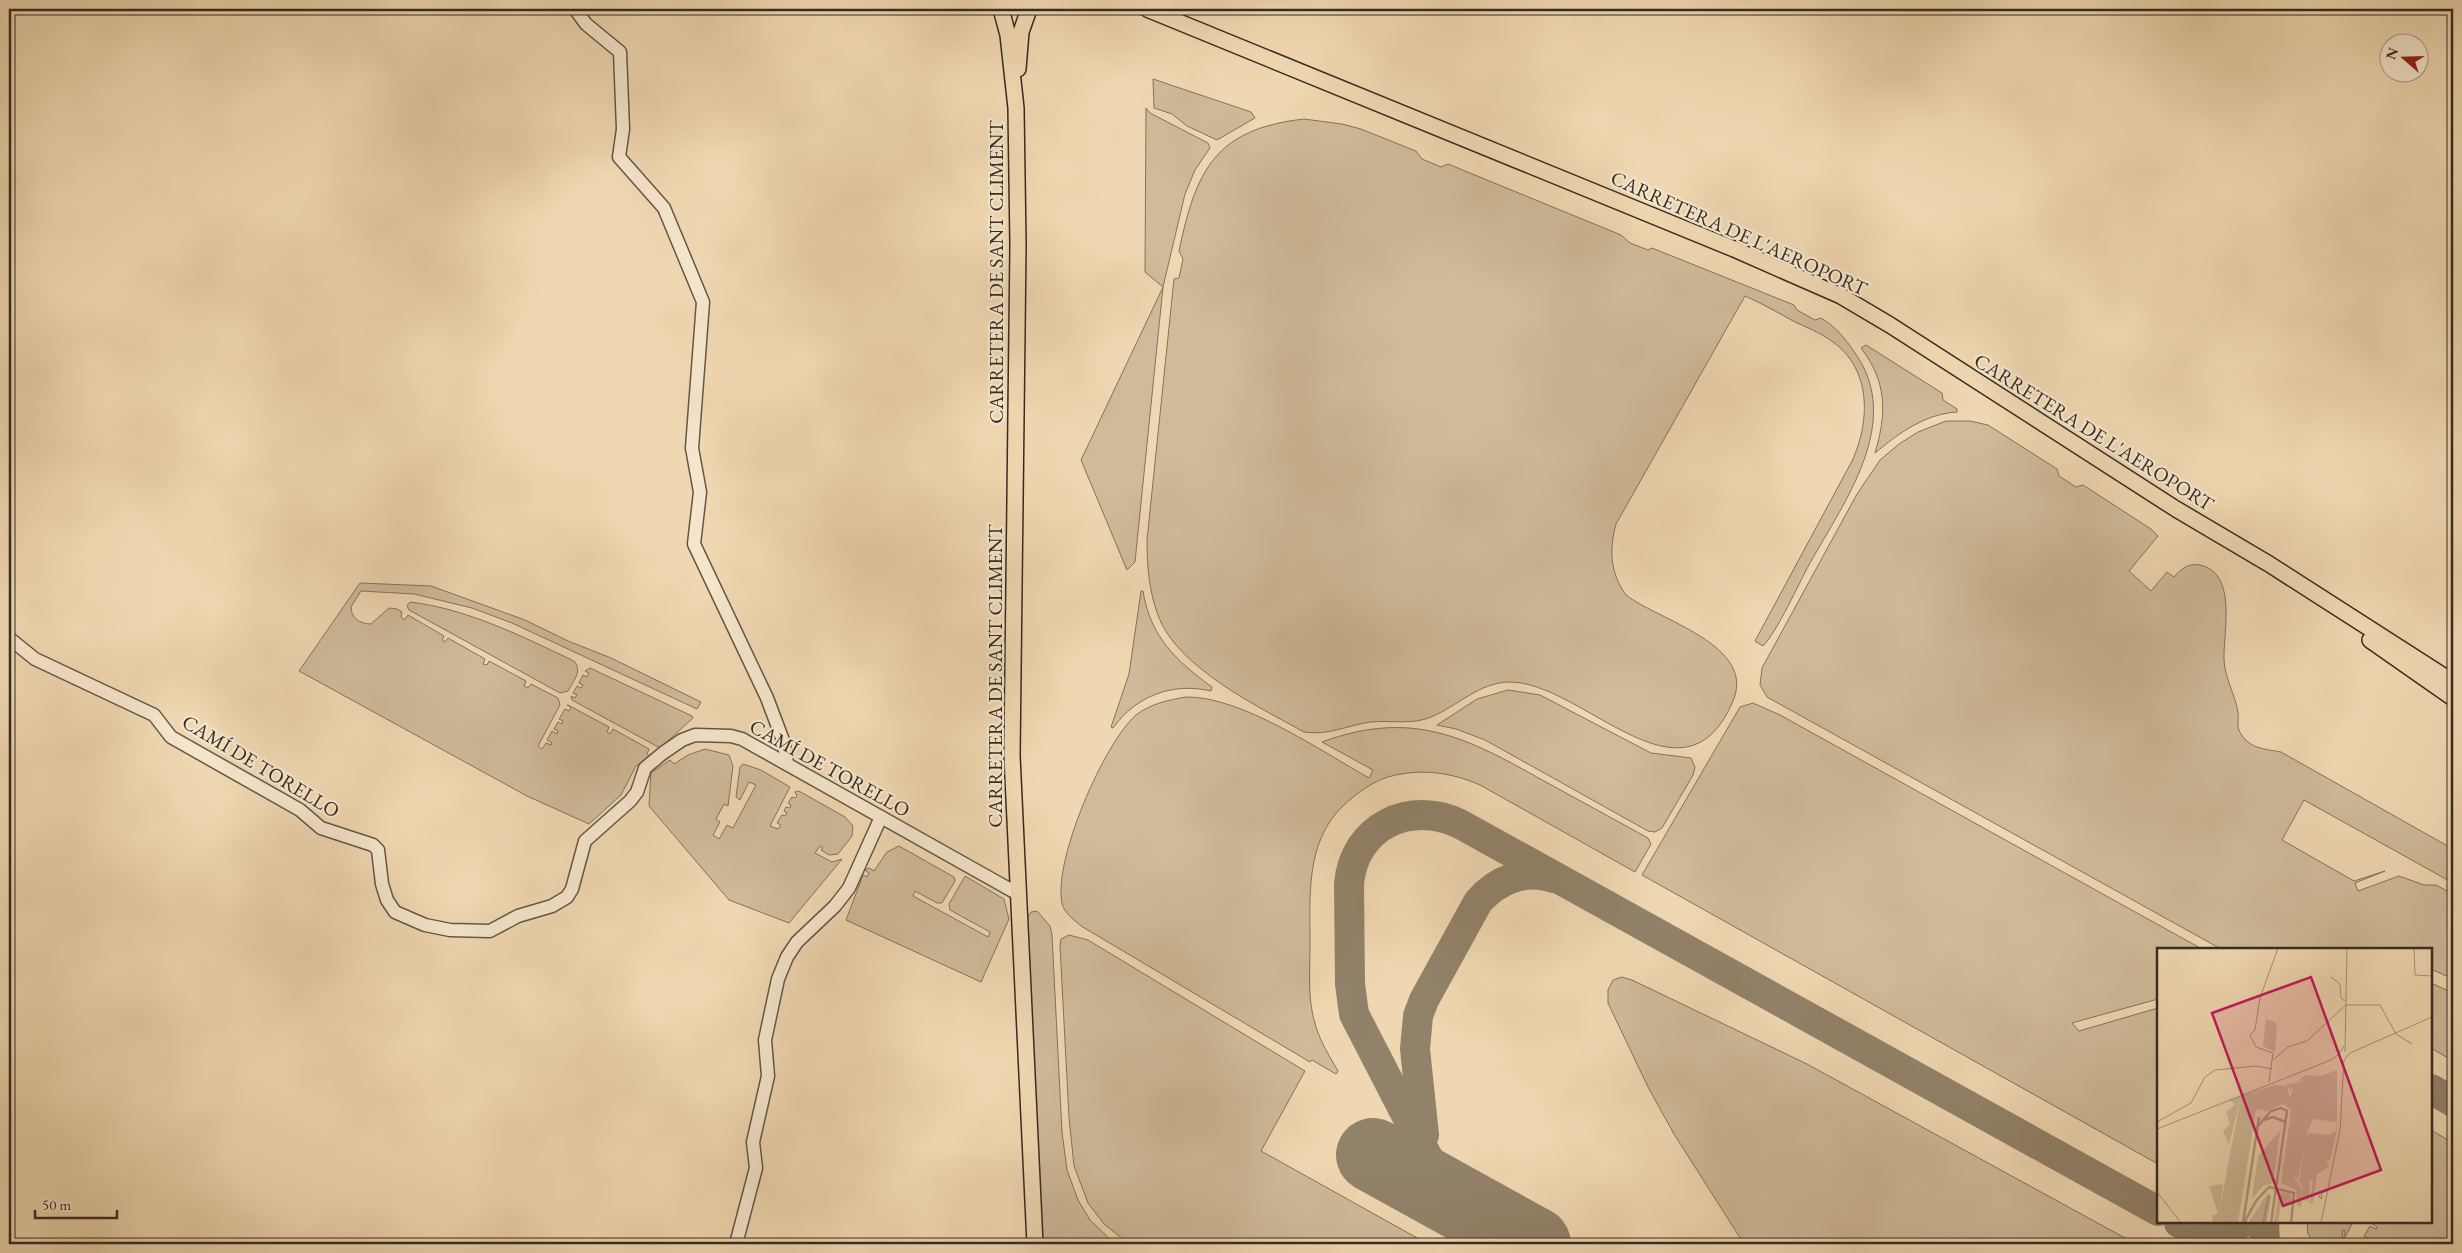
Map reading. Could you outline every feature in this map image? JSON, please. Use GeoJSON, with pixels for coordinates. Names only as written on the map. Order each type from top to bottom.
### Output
{"type":"FeatureCollection","features":[{"type":"Feature","properties":{"kind":"main road"},"geometry":{"type":"LineString","coordinates":[[1001,9],[1008,35],[1016,108]]}},
{"type":"Feature","properties":{"kind":"main road"},"geometry":{"type":"LineString","coordinates":[[1016,108],[1022,32],[1029,9]]}},
{"type":"Feature","properties":{"kind":"main road","name":"CARRETERA DE L'AEROPORT"},"geometry":{"type":"LineString","coordinates":[[1147,9],[1734,249],[1840,296],[1900,331],[2176,509],[2269,564],[2453,682]]}},
{"type":"Feature","properties":{"kind":"main road","name":"CARRETERA DE SANT CLIMENT"},"geometry":{"type":"LineString","coordinates":[[1016,108],[1018,244],[1012,756],[1035,1244]]}},
{"type":"Feature","properties":{"kind":"main road"},"geometry":{"type":"LineString","coordinates":[[2176,509],[2453,698]]}},
{"type":"Feature","properties":{"kind":"main road"},"geometry":{"type":"LineString","coordinates":[[2406,651],[2453,690]]}},
{"type":"Feature","properties":{"kind":"street"},"geometry":{"type":"LineString","coordinates":[[574,9],[586,24],[620,52],[623,129],[619,157],[664,208],[704,302],[692,448],[700,492],[694,544],[767,698],[784,743],[787,764]]}},
{"type":"Feature","properties":{"kind":"street","name":"CAMÍ DE TORELLO"},"geometry":{"type":"LineString","coordinates":[[9,638],[35,659],[154,715],[171,737],[300,810],[321,828],[373,845],[378,850],[382,884],[387,900],[394,912],[411,921],[450,930],[490,931],[518,916],[563,900],[572,889],[585,841],[635,795],[645,768],[686,738],[701,734],[735,737],[787,764],[1018,894]]}},
{"type":"Feature","properties":{"kind":"street"},"geometry":{"type":"LineString","coordinates":[[736,1244],[756,1168],[753,1142],[768,1076],[765,1040],[778,980],[787,957],[797,942],[835,906],[849,888],[881,817]]}},
{"type":"Feature","properties":{"kind":"shaded area"},"geometry":{"type":"Polygon","coordinates":[[[1153,79],[1251,112],[1255,118],[1217,140],[1187,126],[1172,114],[1154,108],[1153,79]]]}},
{"type":"Feature","properties":{"kind":"shaded area"},"geometry":{"type":"Polygon","coordinates":[[[1146,108],[1150,113],[1208,143],[1210,148],[1195,170],[1185,194],[1163,287],[1145,272],[1146,108]]]}},
{"type":"Feature","properties":{"kind":"shaded area"},"geometry":{"type":"Polygon","coordinates":[[[1304,119],[1342,124],[1361,129],[1416,151],[1422,159],[1441,167],[1448,164],[1621,235],[1630,243],[1648,250],[1652,248],[1794,305],[1797,310],[1815,320],[1821,318],[1831,325],[1855,353],[1869,379],[1873,406],[1871,434],[1864,461],[1852,488],[1781,619],[1763,646],[1755,641],[1852,461],[1862,430],[1864,397],[1861,382],[1855,367],[1846,354],[1833,342],[1745,296],[1616,524],[1612,543],[1612,561],[1617,578],[1626,595],[1700,636],[1718,649],[1731,664],[1737,681],[1733,701],[1712,733],[1688,747],[1660,746],[1630,735],[1538,687],[1509,682],[1488,686],[1431,717],[1417,721],[1371,722],[1321,733],[1304,732],[1221,684],[1182,652],[1168,634],[1158,615],[1152,597],[1148,569],[1147,540],[1174,279],[1179,278],[1183,259],[1179,251],[1186,222],[1193,198],[1203,176],[1214,158],[1230,144],[1249,132],[1274,124],[1304,119]]]}},
{"type":"Feature","properties":{"kind":"shaded area"},"geometry":{"type":"Polygon","coordinates":[[[1163,287],[1135,562],[1127,570],[1081,460],[1163,287]]]}},
{"type":"Feature","properties":{"kind":"shaded area"},"geometry":{"type":"Polygon","coordinates":[[[1866,345],[1942,393],[1943,400],[1957,409],[1957,412],[1934,416],[1913,426],[1893,438],[1875,453],[1882,424],[1882,398],[1876,373],[1861,348],[1866,345]]]}},
{"type":"Feature","properties":{"kind":"shaded area"},"geometry":{"type":"Polygon","coordinates":[[[1946,421],[1970,421],[1988,425],[2057,469],[2059,476],[2076,487],[2083,485],[2151,529],[2158,536],[2129,571],[2151,591],[2167,572],[2174,577],[2185,567],[2192,565],[2200,565],[2212,570],[2220,579],[2224,591],[2226,620],[2224,660],[2228,680],[2237,705],[2241,734],[2249,743],[2259,748],[2281,752],[2453,849],[2453,883],[2304,800],[2282,840],[2354,881],[2385,871],[2355,883],[2358,891],[2399,876],[2424,885],[2436,885],[2453,894],[2453,979],[2432,969],[2432,948],[2219,948],[1767,697],[1760,685],[1762,668],[1857,494],[1880,460],[1899,444],[1918,432],[1946,421]]]}},
{"type":"Feature","properties":{"kind":"shaded area"},"geometry":{"type":"Polygon","coordinates":[[[360,583],[431,586],[525,620],[568,641],[611,658],[701,702],[697,709],[512,623],[472,608],[414,594],[361,591],[351,607],[354,617],[360,622],[371,624],[389,608],[397,609],[402,612],[401,617],[404,620],[408,615],[444,636],[442,640],[445,642],[448,638],[485,659],[483,664],[487,665],[489,661],[526,681],[524,686],[528,688],[531,684],[558,698],[560,705],[538,746],[542,749],[546,743],[551,745],[552,743],[547,740],[552,731],[557,734],[558,731],[554,729],[558,722],[562,724],[563,721],[559,719],[565,709],[569,711],[571,707],[568,705],[609,727],[607,732],[610,734],[613,729],[649,749],[647,754],[650,756],[636,766],[621,795],[589,824],[527,796],[299,671],[360,583]]]}},
{"type":"Feature","properties":{"kind":"shaded area"},"geometry":{"type":"Polygon","coordinates":[[[1141,591],[1143,591],[1146,607],[1158,634],[1176,657],[1212,687],[1211,691],[1182,688],[1156,694],[1133,707],[1113,728],[1111,727],[1129,674],[1141,591]]]}},
{"type":"Feature","properties":{"kind":"shaded area"},"geometry":{"type":"Polygon","coordinates":[[[410,602],[453,611],[514,633],[574,661],[578,668],[576,676],[568,691],[560,693],[409,610],[407,606],[410,602]]]}},
{"type":"Feature","properties":{"kind":"shaded area"},"geometry":{"type":"Polygon","coordinates":[[[590,668],[693,718],[660,748],[572,700],[571,696],[575,698],[577,695],[573,693],[577,686],[581,688],[583,685],[579,683],[583,675],[587,677],[589,673],[585,671],[590,668]]]}},
{"type":"Feature","properties":{"kind":"shaded area"},"geometry":{"type":"Polygon","coordinates":[[[1508,690],[1540,695],[1651,753],[1691,758],[1695,767],[1693,775],[1662,828],[1655,832],[1648,831],[1485,740],[1456,729],[1437,725],[1477,699],[1508,690]]]}},
{"type":"Feature","properties":{"kind":"shaded area"},"geometry":{"type":"Polygon","coordinates":[[[1186,697],[1208,699],[1231,705],[1255,715],[1305,740],[1369,778],[1373,770],[1322,742],[1354,732],[1384,728],[1411,728],[1438,733],[1463,741],[1516,765],[1648,838],[1651,844],[1635,872],[1480,785],[1446,774],[1423,772],[1400,774],[1378,781],[1360,791],[1337,813],[1326,829],[1318,846],[1311,884],[1311,1007],[1320,1039],[1338,1071],[1336,1074],[1312,1060],[1310,1062],[1081,926],[1069,916],[1063,907],[1061,884],[1065,859],[1073,832],[1096,775],[1110,750],[1123,729],[1141,711],[1160,703],[1186,697]]]}},
{"type":"Feature","properties":{"kind":"shaded area"},"geometry":{"type":"Polygon","coordinates":[[[1753,703],[1780,715],[2200,948],[2157,948],[2157,999],[2072,1023],[2079,1031],[2157,1008],[2157,1163],[1642,875],[1740,707],[1753,703]]]}},
{"type":"Feature","properties":{"kind":"shaded area"},"geometry":{"type":"Polygon","coordinates":[[[705,749],[729,755],[733,766],[728,806],[724,804],[716,819],[720,822],[713,835],[719,839],[727,825],[733,828],[756,785],[749,782],[740,800],[736,797],[740,767],[743,764],[761,770],[790,787],[770,826],[778,829],[781,825],[777,823],[782,815],[785,816],[787,813],[784,811],[786,807],[790,808],[791,805],[788,803],[792,797],[795,798],[797,796],[795,792],[799,791],[845,817],[853,826],[852,836],[838,854],[829,855],[821,850],[823,848],[820,846],[815,853],[832,862],[842,859],[789,923],[729,900],[649,806],[651,773],[670,760],[674,764],[688,755],[705,749]]]}},
{"type":"Feature","properties":{"kind":"shaded area"},"geometry":{"type":"Polygon","coordinates":[[[899,846],[954,877],[955,881],[942,903],[937,903],[915,891],[913,896],[988,937],[990,932],[950,910],[949,904],[965,876],[1004,899],[1009,919],[981,982],[846,920],[863,875],[867,877],[869,873],[865,870],[869,868],[874,871],[887,852],[899,846]]]}},
{"type":"Feature","properties":{"kind":"shaded area"},"geometry":{"type":"Polygon","coordinates":[[[1037,911],[1050,926],[1052,935],[1062,1132],[1067,1170],[1078,1200],[1090,1220],[1115,1244],[1042,1244],[1026,920],[1031,912],[1037,911]]]}},
{"type":"Feature","properties":{"kind":"shaded area"},"geometry":{"type":"Polygon","coordinates":[[[1069,935],[1088,940],[1305,1071],[1261,1151],[1428,1244],[1129,1244],[1104,1224],[1088,1203],[1074,1166],[1069,1117],[1060,946],[1061,939],[1069,935]]]}},
{"type":"Feature","properties":{"kind":"shaded area"},"geometry":{"type":"Polygon","coordinates":[[[1622,977],[1632,980],[1807,1064],[2136,1244],[1744,1244],[1674,1134],[1648,1087],[1608,1003],[1608,990],[1613,980],[1622,977]]]}},
{"type":"Feature","properties":{"kind":"shaded area"},"geometry":{"type":"Polygon","coordinates":[[[2432,983],[2453,993],[2453,1061],[2432,1049],[2432,983]]]}},
{"type":"Feature","properties":{"kind":"shaded area"},"geometry":{"type":"Polygon","coordinates":[[[2432,1131],[2453,1143],[2453,1231],[2446,1244],[2360,1244],[2363,1239],[2369,1242],[2370,1239],[2364,1236],[2370,1226],[2376,1229],[2377,1227],[2371,1223],[2432,1223],[2432,1131]]]}},
{"type":"Feature","properties":{"kind":"shaded area"},"geometry":{"type":"Polygon","coordinates":[[[2307,1223],[2352,1223],[2343,1241],[2345,1231],[2343,1230],[2341,1244],[2315,1244],[2308,1234],[2307,1223]]]}},
{"type":"Feature","properties":{"kind":"taxiway"},"geometry":{"type":"LineString","coordinates":[[1467,1207],[1451,1193],[1434,1169],[1354,1014],[1350,984],[1349,884],[1353,864],[1361,847],[1373,833],[1388,823],[1404,817],[1422,815],[1441,817],[1460,824],[2157,1210]]}},
{"type":"Feature","properties":{"kind":"taxiway"},"geometry":{"type":"LineString","coordinates":[[1424,1135],[1415,1049],[1418,1016],[1424,1000],[1478,902],[1486,894],[1503,882],[1522,875],[1533,874],[1554,878]]}},
{"type":"Feature","properties":{"kind":"taxiway"},"geometry":{"type":"LineString","coordinates":[[2432,1090],[2453,1102]]}},
{"type":"Feature","properties":{"kind":"taxiway"},"geometry":{"type":"LineString","coordinates":[[2179,1223],[2203,1229],[2228,1228],[2241,1223]]}},
{"type":"Feature","properties":{"kind":"taxiway"},"geometry":{"type":"LineString","coordinates":[[2264,1223],[2265,1244]]}},
{"type":"Feature","properties":{"kind":"runway"},"geometry":{"type":"LineString","coordinates":[[1373,1155],[1534,1244]]}}]}
